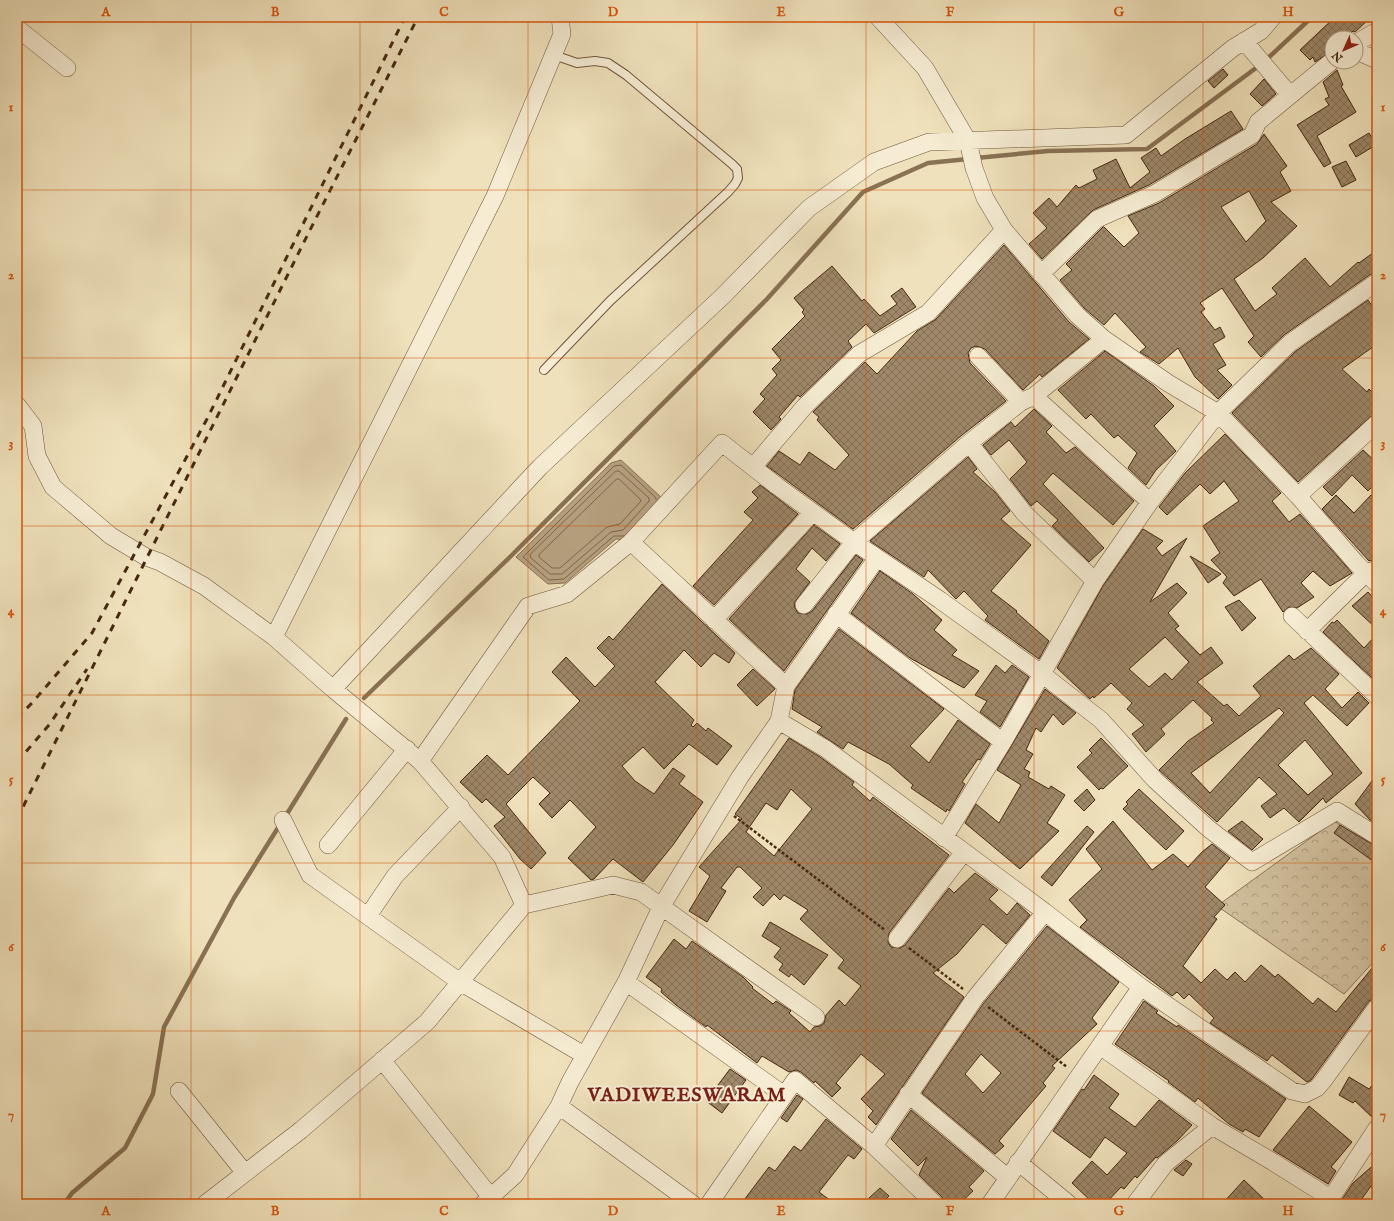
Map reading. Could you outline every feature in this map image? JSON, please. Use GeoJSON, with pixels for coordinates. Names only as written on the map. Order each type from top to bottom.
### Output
{"type":"FeatureCollection","features":[{"type":"Feature","properties":{"kind":"street"},"geometry":{"type":"LineString","coordinates":[[274,637],[495,196],[562,34],[560,17]]}},
{"type":"Feature","properties":{"kind":"street"},"geometry":{"type":"LineString","coordinates":[[878,17],[925,68],[971,155],[986,198],[1004,230],[1077,315],[1104,339],[1168,383],[1218,413],[1373,575],[1308,631]]}},
{"type":"Feature","properties":{"kind":"street"},"geometry":{"type":"LineString","coordinates":[[333,689],[540,467],[723,296],[809,208],[874,162],[929,142],[971,155],[1126,135],[1233,48],[1261,31],[1270,18]]}},
{"type":"Feature","properties":{"kind":"street"},"geometry":{"type":"LineString","coordinates":[[17,28],[67,68]]}},
{"type":"Feature","properties":{"kind":"street"},"geometry":{"type":"LineString","coordinates":[[1364,38],[1377,31]]}},
{"type":"Feature","properties":{"kind":"street"},"geometry":{"type":"LineString","coordinates":[[1244,41],[1290,95]]}},
{"type":"Feature","properties":{"kind":"street"},"geometry":{"type":"LineString","coordinates":[[1364,54],[1377,60]]}},
{"type":"Feature","properties":{"kind":"street"},"geometry":{"type":"LineString","coordinates":[[1042,274],[1097,219],[1154,194],[1252,135],[1258,122],[1324,67]]}},
{"type":"Feature","properties":{"kind":"street"},"geometry":{"type":"LineString","coordinates":[[753,467],[805,406],[859,354],[928,313],[1004,230]]}},
{"type":"Feature","properties":{"kind":"street"},"geometry":{"type":"LineString","coordinates":[[944,838],[1003,742],[1095,581],[1150,502],[1218,413],[1290,343],[1374,290]]}},
{"type":"Feature","properties":{"kind":"street"},"geometry":{"type":"LineString","coordinates":[[804,605],[854,542],[969,443],[1104,339]]}},
{"type":"Feature","properties":{"kind":"street"},"geometry":{"type":"LineString","coordinates":[[978,356],[1150,502]]}},
{"type":"Feature","properties":{"kind":"street"},"geometry":{"type":"LineString","coordinates":[[17,405],[32,426],[37,456],[53,487],[111,536],[146,557],[160,562],[204,586],[274,637],[333,689],[420,761],[502,856],[524,905]]}},
{"type":"Feature","properties":{"kind":"street"},"geometry":{"type":"LineString","coordinates":[[1298,496],[1377,423]]}},
{"type":"Feature","properties":{"kind":"street"},"geometry":{"type":"LineString","coordinates":[[420,761],[528,606],[567,594],[632,542],[722,443],[854,542],[1042,674],[1101,720],[1155,780],[1209,829],[1252,862],[1337,811],[1377,836]]}},
{"type":"Feature","properties":{"kind":"street"},"geometry":{"type":"LineString","coordinates":[[969,443],[1024,513],[1095,581]]}},
{"type":"Feature","properties":{"kind":"street"},"geometry":{"type":"LineString","coordinates":[[714,620],[813,512]]}},
{"type":"Feature","properties":{"kind":"street"},"geometry":{"type":"LineString","coordinates":[[632,542],[786,686]]}},
{"type":"Feature","properties":{"kind":"street"},"geometry":{"type":"LineString","coordinates":[[382,1060],[486,1200],[515,1174],[559,1106],[584,1055],[626,982],[661,907],[740,777],[779,721],[786,686],[877,558]]}},
{"type":"Feature","properties":{"kind":"street"},"geometry":{"type":"LineString","coordinates":[[836,614],[1003,742]]}},
{"type":"Feature","properties":{"kind":"street"},"geometry":{"type":"LineString","coordinates":[[1292,616],[1377,696]]}},
{"type":"Feature","properties":{"kind":"street"},"geometry":{"type":"LineString","coordinates":[[779,721],[826,749],[1045,912],[1141,987],[1292,1091],[1305,1094],[1317,1088],[1377,1007]]}},
{"type":"Feature","properties":{"kind":"street"},"geometry":{"type":"LineString","coordinates":[[328,845],[407,750]]}},
{"type":"Feature","properties":{"kind":"street"},"geometry":{"type":"LineString","coordinates":[[368,916],[395,876],[461,807]]}},
{"type":"Feature","properties":{"kind":"street"},"geometry":{"type":"LineString","coordinates":[[283,820],[310,875],[460,982],[584,1055]]}},
{"type":"Feature","properties":{"kind":"street"},"geometry":{"type":"LineString","coordinates":[[897,939],[964,852]]}},
{"type":"Feature","properties":{"kind":"street"},"geometry":{"type":"LineString","coordinates":[[205,1204],[301,1130],[427,1022],[524,905],[612,885],[641,892],[816,1017]]}},
{"type":"Feature","properties":{"kind":"street"},"geometry":{"type":"LineString","coordinates":[[874,1146],[908,1094],[975,998],[1045,912]]}},
{"type":"Feature","properties":{"kind":"street"},"geometry":{"type":"LineString","coordinates":[[626,982],[784,1095]]}},
{"type":"Feature","properties":{"kind":"street"},"geometry":{"type":"LineString","coordinates":[[990,1204],[1141,987]]}},
{"type":"Feature","properties":{"kind":"street"},"geometry":{"type":"LineString","coordinates":[[1100,1046],[1212,1126],[1273,1162],[1328,1201],[1377,1128]]}},
{"type":"Feature","properties":{"kind":"street"},"geometry":{"type":"LineString","coordinates":[[709,1204],[795,1080],[874,1146],[935,1204]]}},
{"type":"Feature","properties":{"kind":"street"},"geometry":{"type":"LineString","coordinates":[[179,1091],[245,1173]]}},
{"type":"Feature","properties":{"kind":"street"},"geometry":{"type":"LineString","coordinates":[[908,1094],[1008,1178]]}},
{"type":"Feature","properties":{"kind":"street"},"geometry":{"type":"LineString","coordinates":[[559,1106],[693,1204]]}},
{"type":"Feature","properties":{"kind":"street"},"geometry":{"type":"LineString","coordinates":[[1135,1204],[1166,1162],[1212,1126]]}},
{"type":"Feature","properties":{"kind":"street"},"geometry":{"type":"LineString","coordinates":[[1018,1162],[1069,1204]]}},
{"type":"Feature","properties":{"kind":"lane"},"geometry":{"type":"LineString","coordinates":[[544,370],[610,301],[728,192],[738,178],[737,169],[732,164],[626,75],[608,63],[577,63],[554,55]]}},
{"type":"Feature","properties":{"kind":"green space"},"geometry":{"type":"Polygon","coordinates":[[[1334,821],[1377,849],[1377,958],[1344,994],[1217,906],[1334,821]]]}},
{"type":"Feature","properties":{"kind":"water"},"geometry":{"type":"Polygon","coordinates":[[[621,460],[663,499],[626,540],[616,539],[565,583],[548,584],[516,557],[611,463],[621,460]]]}},
{"type":"Feature","properties":{"kind":"building"},"geometry":{"type":"Polygon","coordinates":[[[1335,17],[1371,17],[1357,30],[1324,30],[1324,56],[1315,62],[1313,57],[1310,60],[1300,50],[1335,17]]]}},
{"type":"Feature","properties":{"kind":"building"},"geometry":{"type":"Polygon","coordinates":[[[1223,69],[1228,75],[1214,88],[1208,81],[1223,69]]]}},
{"type":"Feature","properties":{"kind":"building"},"geometry":{"type":"Polygon","coordinates":[[[1337,70],[1343,85],[1341,86],[1356,112],[1317,136],[1331,163],[1324,167],[1297,125],[1329,105],[1325,99],[1329,97],[1323,82],[1337,70]]]}},
{"type":"Feature","properties":{"kind":"building"},"geometry":{"type":"Polygon","coordinates":[[[1264,79],[1276,94],[1262,106],[1250,94],[1264,79]]]}},
{"type":"Feature","properties":{"kind":"building"},"geometry":{"type":"Polygon","coordinates":[[[1231,111],[1243,129],[1149,185],[1093,210],[1042,259],[1029,244],[1047,228],[1033,213],[1049,198],[1057,207],[1076,185],[1079,188],[1097,179],[1093,170],[1116,159],[1130,188],[1150,172],[1141,158],[1156,148],[1161,156],[1185,139],[1231,111]]]}},
{"type":"Feature","properties":{"kind":"building"},"geometry":{"type":"Polygon","coordinates":[[[1369,133],[1376,145],[1356,157],[1349,145],[1369,133]]]}},
{"type":"Feature","properties":{"kind":"building"},"geometry":{"type":"Polygon","coordinates":[[[1264,134],[1287,166],[1280,172],[1291,191],[1271,202],[1297,226],[1263,258],[1234,279],[1255,311],[1277,294],[1272,288],[1305,258],[1330,287],[1358,262],[1359,263],[1377,250],[1377,272],[1371,274],[1284,335],[1261,357],[1248,342],[1254,336],[1222,288],[1200,303],[1205,309],[1201,312],[1215,330],[1220,327],[1225,337],[1213,344],[1226,365],[1217,370],[1232,385],[1218,399],[1195,377],[1178,348],[1159,364],[1140,352],[1146,347],[1115,313],[1104,325],[1084,308],[1060,280],[1072,270],[1066,264],[1103,227],[1124,247],[1139,233],[1128,216],[1159,203],[1257,144],[1264,134]],[[1249,191],[1221,207],[1246,242],[1266,221],[1249,191]]]}},
{"type":"Feature","properties":{"kind":"building"},"geometry":{"type":"Polygon","coordinates":[[[1346,161],[1356,180],[1342,187],[1332,167],[1346,161]]]}},
{"type":"Feature","properties":{"kind":"building"},"geometry":{"type":"Polygon","coordinates":[[[1004,245],[1069,322],[1089,339],[1042,377],[1040,374],[1023,390],[985,349],[976,346],[971,348],[968,353],[970,363],[1006,401],[962,435],[853,529],[767,466],[779,451],[800,465],[809,452],[835,470],[849,455],[817,420],[819,417],[813,412],[865,362],[877,374],[917,331],[935,320],[1004,245]]]}},
{"type":"Feature","properties":{"kind":"building"},"geometry":{"type":"Polygon","coordinates":[[[832,266],[862,301],[864,299],[880,316],[897,304],[891,296],[902,288],[916,307],[874,333],[866,324],[848,341],[852,347],[800,397],[798,395],[779,417],[781,419],[771,430],[753,412],[765,399],[760,394],[777,375],[772,369],[781,360],[772,349],[805,316],[802,312],[804,310],[794,298],[832,266]]]}},
{"type":"Feature","properties":{"kind":"building"},"geometry":{"type":"Polygon","coordinates":[[[1368,300],[1377,313],[1377,344],[1342,369],[1367,392],[1369,389],[1377,397],[1377,411],[1298,482],[1232,413],[1296,351],[1368,300]]]}},
{"type":"Feature","properties":{"kind":"building"},"geometry":{"type":"Polygon","coordinates":[[[1105,351],[1154,386],[1174,406],[1154,426],[1176,451],[1156,470],[1146,485],[1128,468],[1137,453],[1118,435],[1114,438],[1091,414],[1086,419],[1058,390],[1105,351]]]}},
{"type":"Feature","properties":{"kind":"building"},"geometry":{"type":"Polygon","coordinates":[[[1034,409],[1052,426],[1046,432],[1066,453],[1075,447],[1134,501],[1113,525],[1053,473],[1043,484],[1104,548],[1089,562],[1052,526],[1058,520],[1037,501],[1031,506],[1010,479],[1027,462],[1009,440],[991,455],[983,445],[1011,422],[1015,427],[1034,409]]]}},
{"type":"Feature","properties":{"kind":"building"},"geometry":{"type":"Polygon","coordinates":[[[1225,434],[1281,493],[1272,501],[1289,522],[1300,514],[1352,573],[1330,586],[1313,571],[1301,583],[1314,597],[1297,608],[1289,607],[1283,612],[1261,579],[1234,596],[1223,583],[1227,577],[1211,560],[1220,553],[1203,526],[1239,501],[1224,481],[1210,494],[1200,484],[1167,515],[1159,507],[1185,473],[1225,434]]]}},
{"type":"Feature","properties":{"kind":"building"},"geometry":{"type":"Polygon","coordinates":[[[1363,450],[1377,463],[1377,482],[1368,491],[1352,475],[1332,496],[1323,487],[1363,450]]]}},
{"type":"Feature","properties":{"kind":"building"},"geometry":{"type":"Polygon","coordinates":[[[968,457],[977,469],[973,472],[995,492],[1010,511],[1001,519],[1031,545],[991,591],[1017,611],[1016,612],[1049,641],[1039,659],[985,620],[988,616],[964,591],[956,599],[928,570],[924,577],[870,541],[968,457]]]}},
{"type":"Feature","properties":{"kind":"building"},"geometry":{"type":"Polygon","coordinates":[[[760,485],[798,514],[714,605],[693,586],[753,520],[744,512],[758,498],[752,492],[760,485]]]}},
{"type":"Feature","properties":{"kind":"building"},"geometry":{"type":"Polygon","coordinates":[[[1336,495],[1354,513],[1371,495],[1377,501],[1376,559],[1369,561],[1322,509],[1336,495]]]}},
{"type":"Feature","properties":{"kind":"building"},"geometry":{"type":"Polygon","coordinates":[[[814,525],[840,544],[826,561],[812,548],[796,569],[810,582],[794,603],[798,613],[807,614],[812,611],[856,555],[863,560],[784,671],[729,619],[814,525]]]}},
{"type":"Feature","properties":{"kind":"building"},"geometry":{"type":"Polygon","coordinates":[[[1143,529],[1163,541],[1156,548],[1162,556],[1187,538],[1150,602],[1177,583],[1187,593],[1168,613],[1179,626],[1175,629],[1200,655],[1211,647],[1223,663],[1197,682],[1224,706],[1227,704],[1239,716],[1261,696],[1253,686],[1289,655],[1294,660],[1311,648],[1339,674],[1325,689],[1342,708],[1358,692],[1369,703],[1347,726],[1313,695],[1304,703],[1362,773],[1326,803],[1323,798],[1299,822],[1284,808],[1270,818],[1261,806],[1277,794],[1259,777],[1217,822],[1159,770],[1188,741],[1214,723],[1211,720],[1212,718],[1193,700],[1161,729],[1165,734],[1146,752],[1132,734],[1144,725],[1127,709],[1132,703],[1111,683],[1094,698],[1093,696],[1090,699],[1057,668],[1103,586],[1143,529]],[[1165,637],[1129,669],[1149,687],[1165,673],[1172,680],[1189,662],[1165,637]],[[1279,708],[1191,773],[1210,793],[1284,713],[1279,708]],[[1305,740],[1278,765],[1308,795],[1333,774],[1305,740]]]}},
{"type":"Feature","properties":{"kind":"building"},"geometry":{"type":"Polygon","coordinates":[[[1190,556],[1221,574],[1208,583],[1190,556]]]}},
{"type":"Feature","properties":{"kind":"building"},"geometry":{"type":"Polygon","coordinates":[[[880,571],[913,594],[942,620],[934,630],[957,650],[952,655],[979,671],[964,688],[910,658],[851,613],[880,571]]]}},
{"type":"Feature","properties":{"kind":"building"},"geometry":{"type":"Polygon","coordinates":[[[662,584],[735,653],[729,663],[714,653],[701,667],[684,650],[655,682],[694,720],[691,725],[693,727],[697,723],[706,731],[708,728],[732,746],[717,765],[689,744],[664,769],[643,747],[622,766],[635,781],[654,794],[673,768],[685,776],[679,784],[703,802],[673,845],[643,882],[613,859],[594,879],[591,880],[568,858],[596,827],[570,800],[552,818],[539,804],[550,793],[533,777],[506,804],[546,853],[531,869],[520,859],[494,826],[505,817],[486,799],[482,803],[460,782],[487,755],[508,775],[580,701],[552,672],[566,657],[595,687],[615,666],[597,648],[609,636],[613,640],[662,584]]]}},
{"type":"Feature","properties":{"kind":"building"},"geometry":{"type":"Polygon","coordinates":[[[1368,592],[1377,602],[1377,629],[1352,606],[1368,592]]]}},
{"type":"Feature","properties":{"kind":"building"},"geometry":{"type":"Polygon","coordinates":[[[1239,600],[1256,618],[1242,631],[1225,607],[1239,600]]]}},
{"type":"Feature","properties":{"kind":"building"},"geometry":{"type":"Polygon","coordinates":[[[1337,620],[1364,648],[1377,634],[1377,672],[1372,678],[1323,632],[1332,622],[1334,623],[1337,620]]]}},
{"type":"Feature","properties":{"kind":"building"},"geometry":{"type":"Polygon","coordinates":[[[839,629],[944,709],[910,746],[929,763],[958,720],[990,744],[980,760],[978,759],[962,782],[965,784],[949,811],[947,809],[946,812],[911,788],[913,785],[889,764],[848,742],[843,749],[817,732],[822,727],[792,709],[795,690],[839,629]]]}},
{"type":"Feature","properties":{"kind":"building"},"geometry":{"type":"Polygon","coordinates":[[[996,665],[1005,673],[1012,665],[1029,677],[1000,727],[980,712],[987,701],[975,695],[996,665]]]}},
{"type":"Feature","properties":{"kind":"building"},"geometry":{"type":"Polygon","coordinates":[[[753,669],[775,689],[757,706],[737,685],[753,669]]]}},
{"type":"Feature","properties":{"kind":"building"},"geometry":{"type":"Polygon","coordinates":[[[1045,689],[1076,713],[1063,725],[1053,714],[1041,732],[1036,728],[1026,750],[1033,754],[1024,769],[1030,772],[1028,777],[1049,789],[1051,786],[1065,795],[1047,823],[1059,831],[1020,869],[965,823],[976,804],[999,823],[1021,785],[997,770],[1045,689]]]}},
{"type":"Feature","properties":{"kind":"building"},"geometry":{"type":"Polygon","coordinates":[[[789,738],[820,757],[854,782],[852,785],[870,801],[873,797],[949,855],[889,933],[888,942],[891,947],[900,948],[905,945],[949,888],[954,893],[975,873],[998,890],[989,899],[1007,915],[1017,903],[1030,915],[1006,944],[983,924],[957,954],[933,973],[964,997],[876,1125],[868,1117],[873,1111],[861,1099],[885,1074],[861,1054],[836,1083],[841,1088],[832,1097],[815,1081],[814,1083],[801,1072],[796,1070],[789,1072],[762,1056],[757,1063],[707,1025],[706,1027],[676,1005],[661,992],[662,989],[646,977],[674,939],[686,949],[692,941],[743,977],[753,987],[752,988],[773,1004],[776,1001],[791,1011],[789,1013],[810,1032],[814,1027],[820,1026],[824,1023],[826,1015],[839,1000],[845,1006],[861,986],[838,968],[844,960],[800,919],[808,910],[784,895],[780,900],[774,894],[763,906],[753,897],[762,888],[740,867],[737,867],[721,888],[726,891],[707,922],[689,911],[710,876],[699,867],[742,819],[735,814],[789,738]],[[791,789],[777,810],[766,803],[746,832],[774,856],[812,809],[791,789]]]}},
{"type":"Feature","properties":{"kind":"building"},"geometry":{"type":"Polygon","coordinates":[[[1101,738],[1128,766],[1103,789],[1101,788],[1099,790],[1077,767],[1092,753],[1089,750],[1101,738]]]}},
{"type":"Feature","properties":{"kind":"building"},"geometry":{"type":"Polygon","coordinates":[[[1377,774],[1377,824],[1370,820],[1355,804],[1377,774]]]}},
{"type":"Feature","properties":{"kind":"building"},"geometry":{"type":"Polygon","coordinates":[[[1087,789],[1095,800],[1084,811],[1074,801],[1087,789]]]}},
{"type":"Feature","properties":{"kind":"building"},"geometry":{"type":"Polygon","coordinates":[[[1139,789],[1184,831],[1166,850],[1123,809],[1128,804],[1126,802],[1139,789]]]}},
{"type":"Feature","properties":{"kind":"building"},"geometry":{"type":"Polygon","coordinates":[[[1113,821],[1152,870],[1173,854],[1188,867],[1212,844],[1230,858],[1205,887],[1225,905],[1214,917],[1217,919],[1183,966],[1201,983],[1215,969],[1227,980],[1235,972],[1245,982],[1261,965],[1275,977],[1278,974],[1313,1004],[1318,998],[1336,1012],[1377,962],[1377,997],[1369,1001],[1311,1080],[1307,1082],[1272,1055],[1267,1061],[1210,1023],[1214,1018],[1189,994],[1184,999],[1177,992],[1172,996],[1080,927],[1087,920],[1069,900],[1102,869],[1086,849],[1113,821]]]}},
{"type":"Feature","properties":{"kind":"building"},"geometry":{"type":"Polygon","coordinates":[[[1242,821],[1263,839],[1252,850],[1228,831],[1242,821]]]}},
{"type":"Feature","properties":{"kind":"building"},"geometry":{"type":"Polygon","coordinates":[[[1340,825],[1377,847],[1377,864],[1334,833],[1340,825]]]}},
{"type":"Feature","properties":{"kind":"building"},"geometry":{"type":"Polygon","coordinates":[[[1087,826],[1094,832],[1052,886],[1041,877],[1087,826]]]}},
{"type":"Feature","properties":{"kind":"building"},"geometry":{"type":"Polygon","coordinates":[[[770,922],[828,955],[804,985],[791,974],[789,977],[779,970],[783,964],[774,957],[781,948],[762,936],[770,922]]]}},
{"type":"Feature","properties":{"kind":"building"},"geometry":{"type":"Polygon","coordinates":[[[1047,926],[1119,982],[1092,1018],[1097,1024],[1052,1066],[1055,1068],[1043,1083],[1046,1086],[999,1141],[1004,1146],[995,1154],[922,1093],[983,1004],[1047,926]],[[981,1054],[965,1074],[983,1093],[1001,1073],[981,1054]]]}},
{"type":"Feature","properties":{"kind":"building"},"geometry":{"type":"Polygon","coordinates":[[[1144,1001],[1158,1011],[1156,1013],[1177,1027],[1178,1025],[1286,1099],[1259,1137],[1245,1129],[1243,1132],[1229,1124],[1198,1098],[1195,1102],[1168,1082],[1169,1081],[1115,1044],[1144,1001]]]}},
{"type":"Feature","properties":{"kind":"building"},"geometry":{"type":"Polygon","coordinates":[[[730,1069],[746,1080],[722,1113],[706,1101],[730,1069]]]}},
{"type":"Feature","properties":{"kind":"building"},"geometry":{"type":"Polygon","coordinates":[[[1094,1075],[1119,1094],[1109,1108],[1135,1127],[1159,1100],[1192,1125],[1177,1141],[1157,1158],[1156,1157],[1137,1178],[1135,1176],[1124,1189],[1121,1187],[1105,1204],[1094,1204],[1072,1183],[1092,1161],[1107,1175],[1127,1153],[1105,1137],[1090,1158],[1053,1131],[1082,1089],[1084,1090],[1094,1075]]]}},
{"type":"Feature","properties":{"kind":"building"},"geometry":{"type":"Polygon","coordinates":[[[1349,1077],[1369,1089],[1377,1080],[1377,1118],[1374,1119],[1355,1101],[1353,1103],[1339,1095],[1349,1077]]]}},
{"type":"Feature","properties":{"kind":"building"},"geometry":{"type":"Polygon","coordinates":[[[797,1095],[803,1099],[787,1122],[781,1118],[797,1095]]]}},
{"type":"Feature","properties":{"kind":"building"},"geometry":{"type":"Polygon","coordinates":[[[1309,1106],[1352,1142],[1331,1167],[1336,1171],[1328,1184],[1273,1150],[1309,1106]]]}},
{"type":"Feature","properties":{"kind":"building"},"geometry":{"type":"Polygon","coordinates":[[[911,1110],[984,1171],[969,1187],[973,1191],[959,1204],[945,1204],[942,1197],[919,1175],[927,1157],[918,1166],[891,1139],[911,1110]]]}},
{"type":"Feature","properties":{"kind":"building"},"geometry":{"type":"Polygon","coordinates":[[[826,1119],[862,1149],[854,1159],[848,1155],[819,1192],[835,1204],[741,1204],[769,1167],[775,1171],[794,1146],[801,1151],[826,1119]]]}},
{"type":"Feature","properties":{"kind":"building"},"geometry":{"type":"Polygon","coordinates":[[[1186,1160],[1192,1164],[1183,1176],[1174,1170],[1186,1160]]]}},
{"type":"Feature","properties":{"kind":"building"},"geometry":{"type":"Polygon","coordinates":[[[1377,1162],[1377,1193],[1371,1186],[1358,1204],[1339,1204],[1353,1183],[1377,1162]]]}},
{"type":"Feature","properties":{"kind":"building"},"geometry":{"type":"Polygon","coordinates":[[[1244,1180],[1269,1204],[1222,1204],[1244,1180]]]}},
{"type":"Feature","properties":{"kind":"building"},"geometry":{"type":"Polygon","coordinates":[[[880,1188],[889,1196],[881,1204],[875,1204],[869,1198],[880,1188]]]}},
{"type":"Feature","properties":{"kind":"waterway"},"geometry":{"type":"LineString","coordinates":[[1266,60],[1312,17]]}},
{"type":"Feature","properties":{"kind":"waterway"},"geometry":{"type":"LineString","coordinates":[[976,158],[1048,151],[1147,149],[1260,65]]}},
{"type":"Feature","properties":{"kind":"waterway"},"geometry":{"type":"LineString","coordinates":[[364,698],[511,556],[767,299],[863,192],[928,163],[968,159]]}},
{"type":"Feature","properties":{"kind":"waterway"},"geometry":{"type":"LineString","coordinates":[[285,817],[346,719]]}},
{"type":"Feature","properties":{"kind":"waterway"},"geometry":{"type":"LineString","coordinates":[[64,1204],[72,1193],[125,1148],[153,1094],[164,1027],[234,898],[281,823]]}},
{"type":"Feature","properties":{"kind":"railway"},"geometry":{"type":"LineString","coordinates":[[17,718],[32,703],[92,633],[207,419],[405,17]]}},
{"type":"Feature","properties":{"kind":"railway"},"geometry":{"type":"LineString","coordinates":[[17,819],[308,234],[418,17]]}},
{"type":"Feature","properties":{"kind":"railway"},"geometry":{"type":"LineString","coordinates":[[17,762],[49,725],[87,669]]}},
{"type":"Feature","properties":{"kind":"district","name":"VADIWEESWARAM"},"geometry":{"type":"Point","coordinates":[687,1095]}}]}
